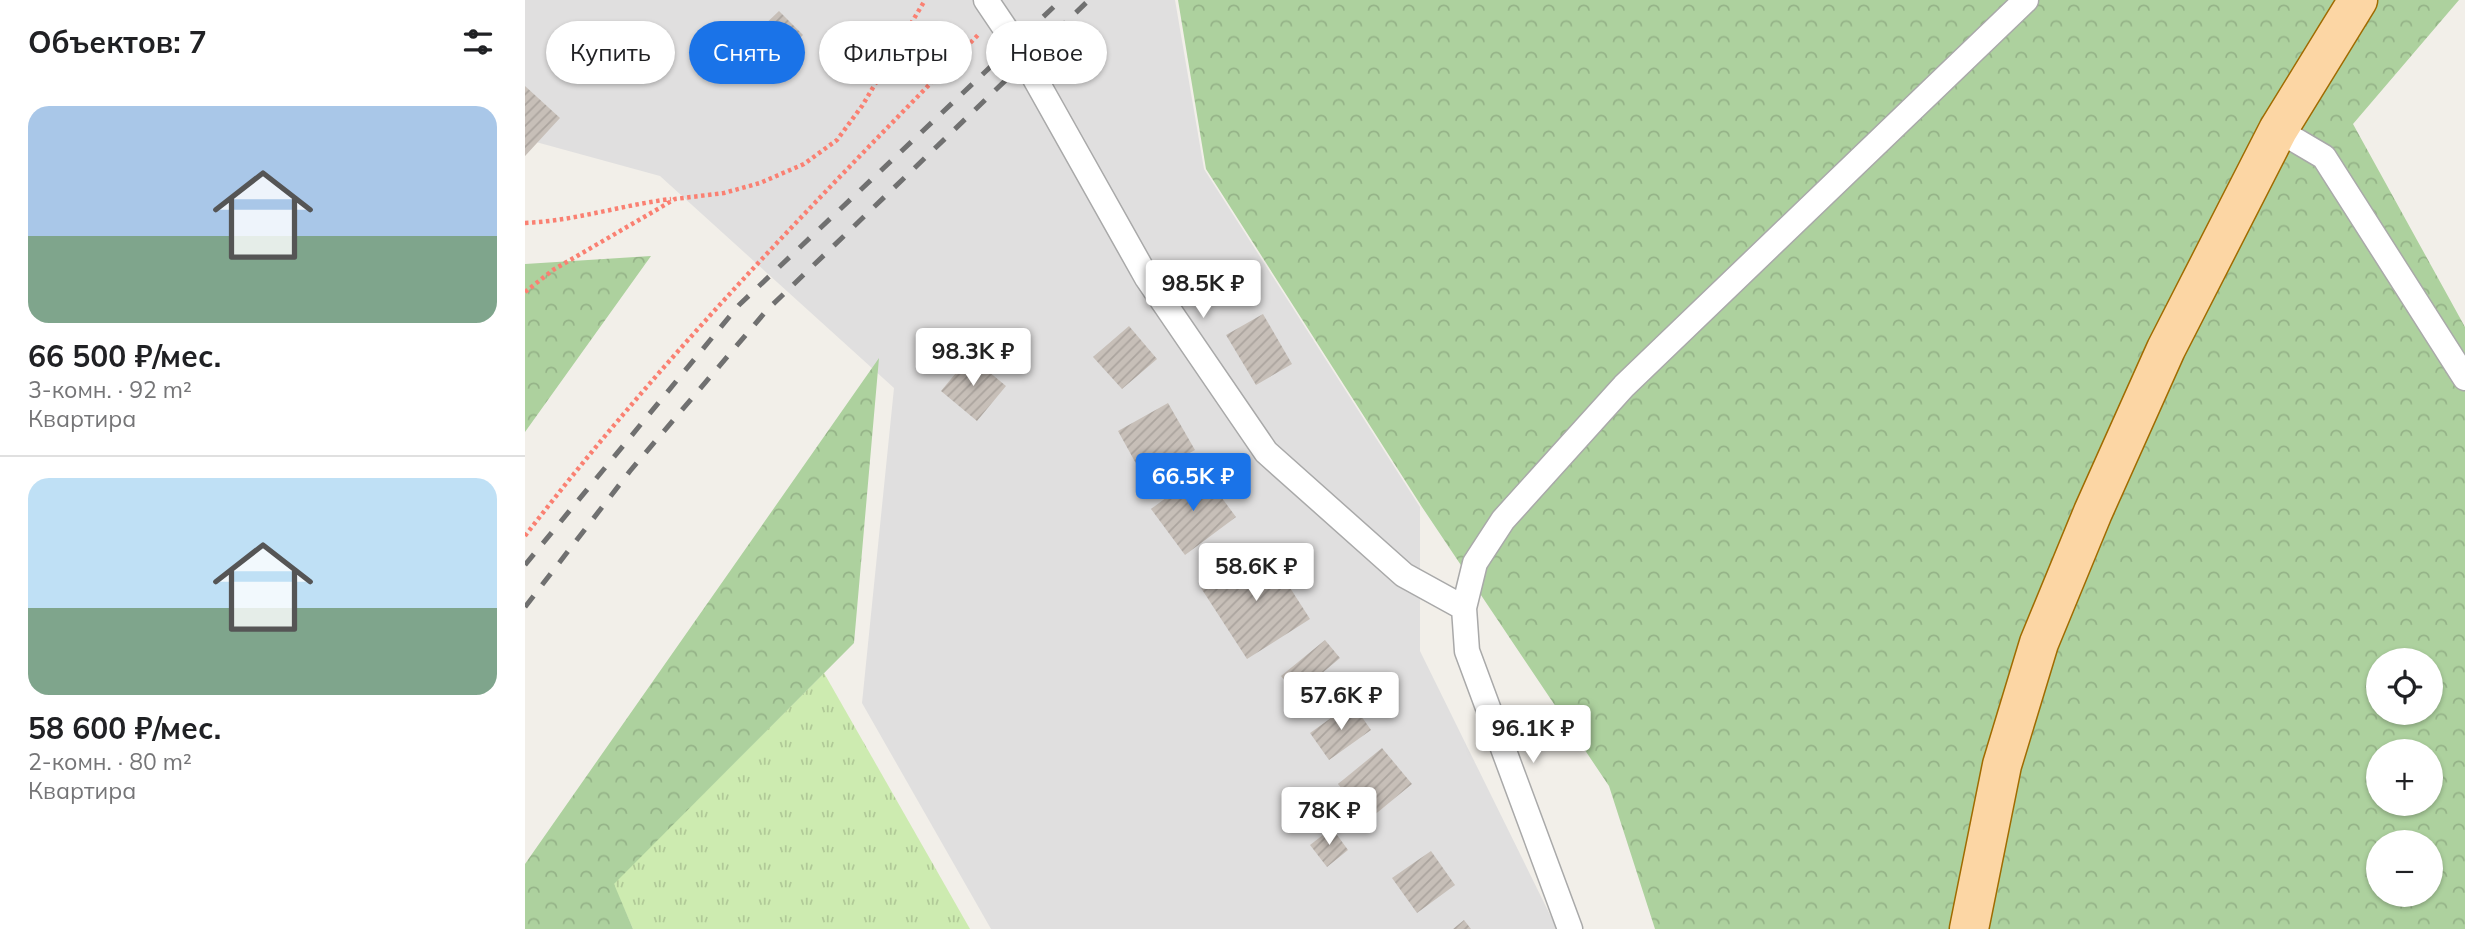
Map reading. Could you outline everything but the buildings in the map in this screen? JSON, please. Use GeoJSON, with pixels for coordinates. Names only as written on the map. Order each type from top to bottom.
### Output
{"type":"FeatureCollection","features":[{"type":"Feature","properties":{"kind":"main road"},"geometry":{"type":"LineString","coordinates":[[1969,929],[2002,765],[2039,643],[2092,512],[2167,349],[2278,130],[2358,0]]}},
{"type":"Feature","properties":{"kind":"street"},"geometry":{"type":"LineString","coordinates":[[1570,929],[1467,651],[1464,608],[1475,563],[1503,520],[1624,386],[2026,0]]}},
{"type":"Feature","properties":{"kind":"street"},"geometry":{"type":"LineString","coordinates":[[991,8],[1147,278],[1266,452],[1405,575],[1464,608]]}},
{"type":"Feature","properties":{"kind":"street"},"geometry":{"type":"LineString","coordinates":[[2278,130],[2324,157],[2465,378]]}},
{"type":"Feature","properties":{"kind":"path"},"geometry":{"type":"LineString","coordinates":[[525,223],[555,222],[635,204],[724,193],[760,183],[804,164],[837,140],[862,106],[925,0]]}},
{"type":"Feature","properties":{"kind":"path"},"geometry":{"type":"LineString","coordinates":[[525,536],[585,458],[789,227],[991,8]]}},
{"type":"Feature","properties":{"kind":"path"},"geometry":{"type":"LineString","coordinates":[[525,292],[553,270],[675,199]]}},
{"type":"Feature","properties":{"kind":"shaded area"},"geometry":{"type":"Polygon","coordinates":[[[525,0],[1175,0],[1204,169],[1420,507],[1420,651],[1557,929],[991,929],[862,703],[894,388],[660,176],[525,139],[525,0]]]}},
{"type":"Feature","properties":{"kind":"green space"},"geometry":{"type":"Polygon","coordinates":[[[1178,0],[2459,0],[2353,124],[2465,327],[2465,929],[1655,929],[1609,786],[1422,507],[1206,169],[1178,0]]]}},
{"type":"Feature","properties":{"kind":"green space"},"geometry":{"type":"Polygon","coordinates":[[[651,256],[525,432],[525,264],[651,256]]]}},
{"type":"Feature","properties":{"kind":"green space"},"geometry":{"type":"Polygon","coordinates":[[[879,358],[854,643],[614,884],[633,929],[525,929],[525,864],[879,358]]]}},
{"type":"Feature","properties":{"kind":"green space"},"geometry":{"type":"Polygon","coordinates":[[[824,673],[970,929],[633,929],[613,884],[824,673]]]}},
{"type":"Feature","properties":{"kind":"railway"},"geometry":{"type":"LineString","coordinates":[[525,565],[739,305],[1061,0]]}},
{"type":"Feature","properties":{"kind":"railway"},"geometry":{"type":"LineString","coordinates":[[525,607],[630,471],[767,310],[1089,0]]}}]}
